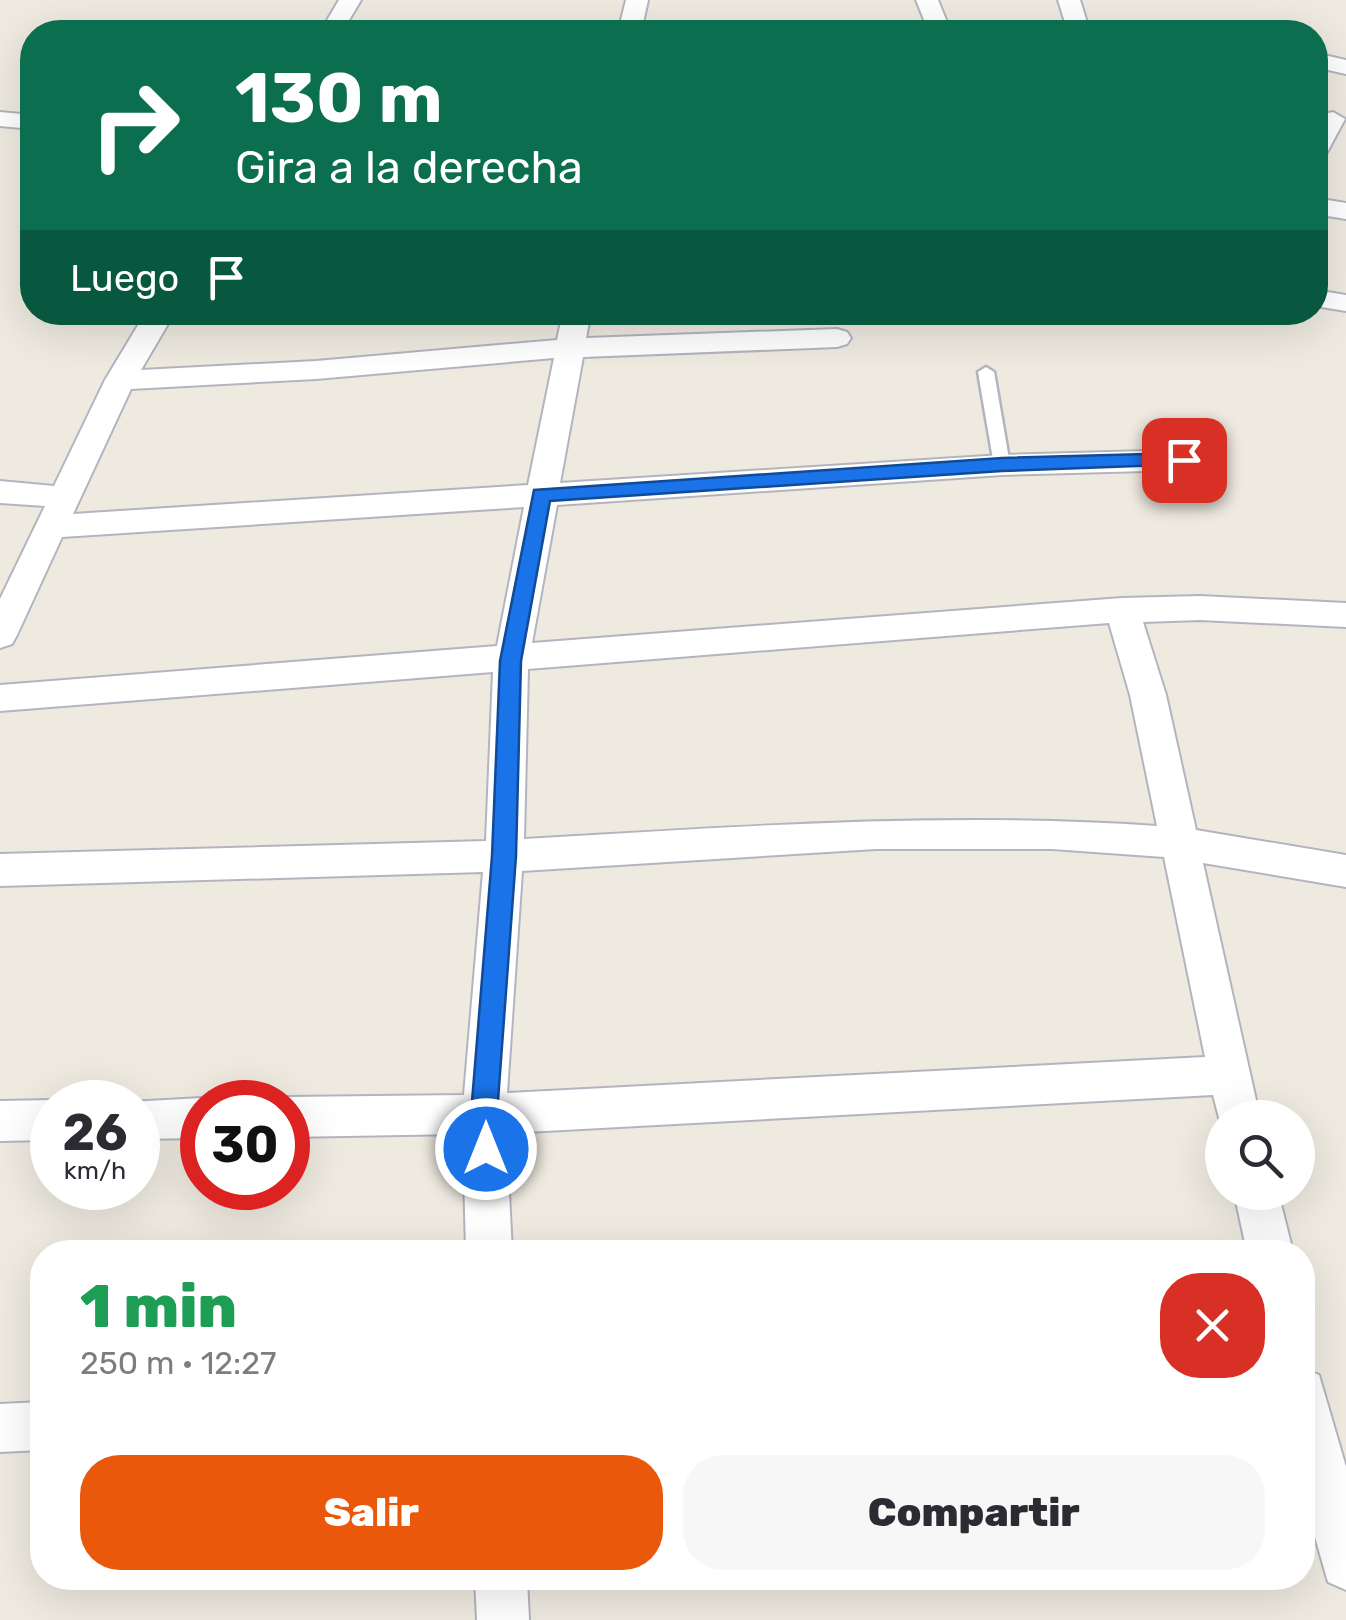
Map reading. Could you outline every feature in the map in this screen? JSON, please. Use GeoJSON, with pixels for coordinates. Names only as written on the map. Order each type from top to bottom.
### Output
{"type":"FeatureCollection","features":[{"type":"Feature","properties":{"kind":"street"},"geometry":{"type":"LineString","coordinates":[[0,634],[62,497],[120,380],[153,325]]}},
{"type":"Feature","properties":{"kind":"street"},"geometry":{"type":"LineString","coordinates":[[120,380],[316,370],[573,330],[838,338]]}},
{"type":"Feature","properties":{"kind":"street"},"geometry":{"type":"LineString","coordinates":[[489,1240],[484,1114],[504,856],[510,661],[573,330]]}},
{"type":"Feature","properties":{"kind":"street"},"geometry":{"type":"LineString","coordinates":[[49,527],[1002,465],[1184,460]]}},
{"type":"Feature","properties":{"kind":"street"},"geometry":{"type":"LineString","coordinates":[[0,492],[62,497]]}},
{"type":"Feature","properties":{"kind":"street"},"geometry":{"type":"LineString","coordinates":[[0,698],[1122,610],[1200,608],[1346,616]]}},
{"type":"Feature","properties":{"kind":"street"},"geometry":{"type":"LineString","coordinates":[[1122,610],[1148,695],[1235,1100]]}},
{"type":"Feature","properties":{"kind":"street"},"geometry":{"type":"LineString","coordinates":[[0,870],[504,856],[876,834],[1052,834],[1178,842],[1346,871]]}},
{"type":"Feature","properties":{"kind":"street"},"geometry":{"type":"LineString","coordinates":[[310,1117],[484,1114],[1229,1075]]}},
{"type":"Feature","properties":{"kind":"street"},"geometry":{"type":"LineString","coordinates":[[0,1120],[30,1120]]}},
{"type":"Feature","properties":{"kind":"street"},"geometry":{"type":"LineString","coordinates":[[1260,1210],[1267,1240]]}},
{"type":"Feature","properties":{"kind":"street"},"geometry":{"type":"LineString","coordinates":[[0,1428],[30,1427]]}},
{"type":"Feature","properties":{"kind":"street"},"geometry":{"type":"LineString","coordinates":[[1315,1443],[1346,1564]]}},
{"type":"Feature","properties":{"kind":"street"},"geometry":{"type":"LineString","coordinates":[[501,1590],[502,1620]]}},
{"type":"Feature","properties":{"kind":"lane"},"geometry":{"type":"LineString","coordinates":[[986,372],[1002,465]]}},
{"type":"Feature","properties":{"kind":"route"},"geometry":{"type":"LineString","coordinates":[[486,1149],[484,1114],[504,856],[510,661],[541,495],[1002,465],[1184,460]]}}]}
